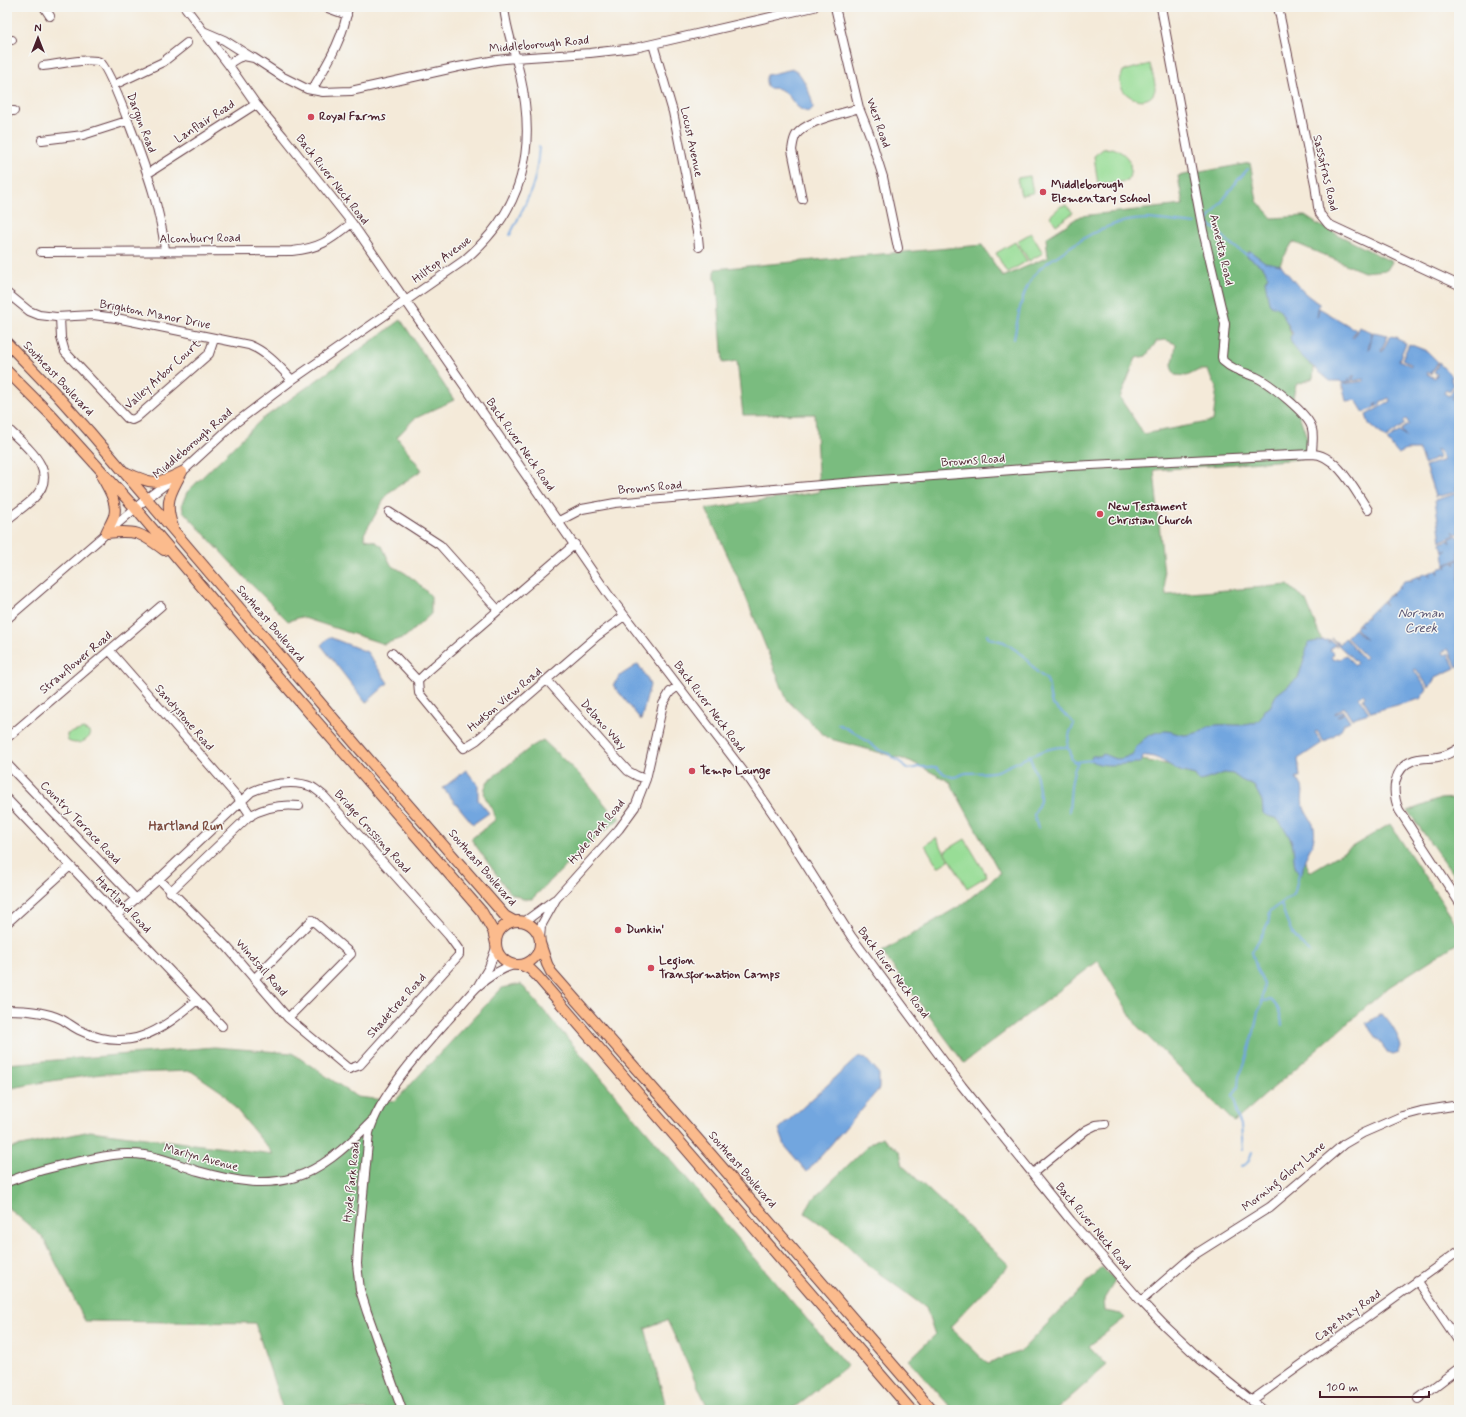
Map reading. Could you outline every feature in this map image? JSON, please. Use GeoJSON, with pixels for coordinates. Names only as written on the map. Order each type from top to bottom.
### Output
{"type":"FeatureCollection","features":[{"type":"Feature","properties":{"kind":"main road","name":"Southeast Boulevard"},"geometry":{"type":"LineString","coordinates":[[7,343],[55,393],[123,471],[505,916],[519,921]]}},
{"type":"Feature","properties":{"kind":"main road"},"geometry":{"type":"LineString","coordinates":[[7,371],[93,461],[135,508],[176,558],[482,912],[494,931],[496,946],[500,955],[505,961],[530,969],[537,976],[911,1410]]}},
{"type":"Feature","properties":{"kind":"main road"},"geometry":{"type":"LineString","coordinates":[[93,461],[108,490],[115,509],[114,516],[106,533],[133,532],[143,536],[176,558]]}},
{"type":"Feature","properties":{"kind":"main road"},"geometry":{"type":"LineString","coordinates":[[123,471],[147,482],[165,481],[182,472]]}},
{"type":"Feature","properties":{"kind":"main road"},"geometry":{"type":"LineString","coordinates":[[176,534],[169,516],[168,500],[182,472]]}},
{"type":"Feature","properties":{"kind":"main road"},"geometry":{"type":"LineString","coordinates":[[496,946],[499,932],[505,925],[519,921],[533,926],[537,931],[540,941],[538,953],[533,958],[517,965]]}},
{"type":"Feature","properties":{"kind":"main road","name":"Southeast Boulevard"},"geometry":{"type":"LineString","coordinates":[[540,941],[551,972],[706,1148],[932,1410]]}},
{"type":"Feature","properties":{"kind":"street"},"geometry":{"type":"LineString","coordinates":[[44,7],[50,16]]}},
{"type":"Feature","properties":{"kind":"street","name":"Back River Neck Road"},"geometry":{"type":"LineString","coordinates":[[185,7],[256,104],[352,223],[624,616],[758,792],[855,942],[962,1086],[1070,1221],[1141,1301],[1200,1360],[1263,1410]]}},
{"type":"Feature","properties":{"kind":"street"},"geometry":{"type":"LineString","coordinates":[[312,90],[337,46],[348,11],[325,7]]}},
{"type":"Feature","properties":{"kind":"street","name":"Hilltop Avenue"},"geometry":{"type":"LineString","coordinates":[[406,301],[475,252],[496,228],[513,200],[525,162],[528,126],[526,104],[504,7]]}},
{"type":"Feature","properties":{"kind":"street","name":"Middleborough Road"},"geometry":{"type":"LineString","coordinates":[[203,31],[224,40],[294,83],[312,90],[338,92],[358,90],[458,67],[515,58],[618,50],[653,44],[814,7]]}},
{"type":"Feature","properties":{"kind":"street","name":"West Road"},"geometry":{"type":"LineString","coordinates":[[835,7],[859,108],[878,160],[898,248]]}},
{"type":"Feature","properties":{"kind":"street","name":"Annetta Road"},"geometry":{"type":"LineString","coordinates":[[1160,7],[1203,231],[1226,324],[1222,361],[1233,370],[1256,377],[1266,382],[1303,414],[1312,429],[1312,454]]}},
{"type":"Feature","properties":{"kind":"street","name":"Sassafras Road"},"geometry":{"type":"LineString","coordinates":[[1278,7],[1320,214],[1328,224],[1459,285]]}},
{"type":"Feature","properties":{"kind":"street"},"geometry":{"type":"LineString","coordinates":[[114,84],[163,62],[187,43]]}},
{"type":"Feature","properties":{"kind":"street","name":"Locust Avenue"},"geometry":{"type":"LineString","coordinates":[[653,44],[673,112],[699,247]]}},
{"type":"Feature","properties":{"kind":"street"},"geometry":{"type":"LineString","coordinates":[[228,64],[244,56],[254,58]]}},
{"type":"Feature","properties":{"kind":"street","name":"Dargun Road"},"geometry":{"type":"LineString","coordinates":[[43,66],[88,60],[100,62],[105,66],[114,84],[147,174],[160,222],[165,252]]}},
{"type":"Feature","properties":{"kind":"street","name":"Lanflair Road"},"geometry":{"type":"LineString","coordinates":[[147,174],[256,104]]}},
{"type":"Feature","properties":{"kind":"street"},"geometry":{"type":"LineString","coordinates":[[802,199],[792,150],[793,143],[797,135],[808,126],[859,108]]}},
{"type":"Feature","properties":{"kind":"street"},"geometry":{"type":"LineString","coordinates":[[42,140],[89,133],[127,121]]}},
{"type":"Feature","properties":{"kind":"street","name":"Alconbury Road"},"geometry":{"type":"LineString","coordinates":[[41,252],[165,252],[307,249],[324,244],[352,223]]}},
{"type":"Feature","properties":{"kind":"street","name":"Brighton Manor Drive"},"geometry":{"type":"LineString","coordinates":[[7,293],[29,311],[45,316],[60,317],[93,315],[116,318],[214,339],[237,342],[255,348],[278,365],[292,380]]}},
{"type":"Feature","properties":{"kind":"street","name":"Middleborough Road"},"geometry":{"type":"LineString","coordinates":[[8,616],[135,508],[182,472],[234,424],[292,380],[406,301]]}},
{"type":"Feature","properties":{"kind":"street","name":"Valley Arbor Court"},"geometry":{"type":"LineString","coordinates":[[60,317],[61,338],[65,352],[127,418],[132,420],[208,354],[214,339]]}},
{"type":"Feature","properties":{"kind":"street"},"geometry":{"type":"LineString","coordinates":[[7,428],[37,459],[45,474],[42,487],[34,498],[7,520]]}},
{"type":"Feature","properties":{"kind":"street","name":"Browns Road"},"geometry":{"type":"LineString","coordinates":[[559,521],[582,509],[615,503],[1051,467],[1312,454],[1323,456],[1335,464],[1368,510]]}},
{"type":"Feature","properties":{"kind":"street"},"geometry":{"type":"LineString","coordinates":[[389,512],[440,545],[498,610]]}},
{"type":"Feature","properties":{"kind":"street"},"geometry":{"type":"LineString","coordinates":[[418,681],[575,544]]}},
{"type":"Feature","properties":{"kind":"street","name":"Strawflower Road"},"geometry":{"type":"LineString","coordinates":[[7,738],[161,606]]}},
{"type":"Feature","properties":{"kind":"street","name":"Hudson View Road"},"geometry":{"type":"LineString","coordinates":[[392,653],[418,681],[418,693],[464,748],[477,740],[597,636],[624,616]]}},
{"type":"Feature","properties":{"kind":"street","name":"Sandystone Road"},"geometry":{"type":"LineString","coordinates":[[110,651],[241,801],[250,816]]}},
{"type":"Feature","properties":{"kind":"street","name":"Delano Way"},"geometry":{"type":"LineString","coordinates":[[547,680],[628,770],[636,776],[646,779]]}},
{"type":"Feature","properties":{"kind":"street","name":"Hyde Park Road"},"geometry":{"type":"LineString","coordinates":[[540,941],[541,926],[556,898],[629,816],[640,795],[646,779],[663,704],[670,692],[678,686]]}},
{"type":"Feature","properties":{"kind":"street"},"geometry":{"type":"LineString","coordinates":[[1459,748],[1442,756],[1421,758],[1407,764],[1397,775],[1394,790],[1396,804],[1399,810],[1459,902]]}},
{"type":"Feature","properties":{"kind":"street","name":"Country Terrace Road"},"geometry":{"type":"LineString","coordinates":[[7,764],[136,899]]}},
{"type":"Feature","properties":{"kind":"street","name":"Bridge Crossing Road"},"geometry":{"type":"LineString","coordinates":[[117,915],[159,879],[251,792],[274,785],[298,784],[311,787],[324,796],[428,912],[456,945],[459,950],[459,955]]}},
{"type":"Feature","properties":{"kind":"street","name":"Hartland Road"},"geometry":{"type":"LineString","coordinates":[[7,799],[222,1026]]}},
{"type":"Feature","properties":{"kind":"street"},"geometry":{"type":"LineString","coordinates":[[170,892],[250,816],[262,810],[273,807],[299,806]]}},
{"type":"Feature","properties":{"kind":"street"},"geometry":{"type":"LineString","coordinates":[[7,923],[70,866]]}},
{"type":"Feature","properties":{"kind":"street","name":"Windsail Road"},"geometry":{"type":"LineString","coordinates":[[159,879],[170,892],[227,948],[288,1018],[349,1069]]}},
{"type":"Feature","properties":{"kind":"street","name":"Hyde Park Road"},"geometry":{"type":"LineString","coordinates":[[519,921],[556,898]]}},
{"type":"Feature","properties":{"kind":"street"},"geometry":{"type":"LineString","coordinates":[[254,979],[312,920],[350,954],[288,1018]]}},
{"type":"Feature","properties":{"kind":"street","name":"Hyde Park Road"},"geometry":{"type":"LineString","coordinates":[[478,986],[489,967],[496,946]]}},
{"type":"Feature","properties":{"kind":"street","name":"Shadetree Road"},"geometry":{"type":"LineString","coordinates":[[349,1069],[360,1065],[459,955]]}},
{"type":"Feature","properties":{"kind":"street","name":"Hyde Park Road"},"geometry":{"type":"LineString","coordinates":[[402,1410],[360,1290],[357,1264],[366,1157],[372,1121],[394,1085],[415,1058],[478,986],[496,972],[517,965]]}},
{"type":"Feature","properties":{"kind":"street"},"geometry":{"type":"LineString","coordinates":[[7,1010],[27,1010],[42,1013],[60,1019],[91,1035],[118,1041],[150,1034],[175,1019],[197,1000]]}},
{"type":"Feature","properties":{"kind":"street","name":"Morning Glory Lane"},"geometry":{"type":"LineString","coordinates":[[1141,1301],[1194,1256],[1270,1207],[1344,1144],[1363,1133],[1402,1116],[1421,1111],[1459,1105]]}},
{"type":"Feature","properties":{"kind":"street","name":"Marlyn Avenue"},"geometry":{"type":"LineString","coordinates":[[7,1182],[26,1175],[104,1156],[131,1154],[154,1158],[231,1180],[255,1182],[286,1180],[311,1172],[323,1165],[372,1121]]}},
{"type":"Feature","properties":{"kind":"street"},"geometry":{"type":"LineString","coordinates":[[1032,1173],[1086,1130],[1096,1125],[1105,1124]]}},
{"type":"Feature","properties":{"kind":"street","name":"Cape May Road"},"geometry":{"type":"LineString","coordinates":[[1251,1401],[1459,1251]]}},
{"type":"Feature","properties":{"kind":"street"},"geometry":{"type":"LineString","coordinates":[[1417,1280],[1459,1342]]}},
{"type":"Feature","properties":{"kind":"street"},"geometry":{"type":"LineString","coordinates":[[1418,1399],[1459,1368]]}},
{"type":"Feature","properties":{"kind":"green space"},"geometry":{"type":"Polygon","coordinates":[[[1150,64],[1155,86],[1153,95],[1143,100],[1130,97],[1121,87],[1120,80],[1123,71],[1150,64]]]}},
{"type":"Feature","properties":{"kind":"green space"},"geometry":{"type":"Polygon","coordinates":[[[1113,148],[1123,154],[1129,161],[1130,175],[1128,181],[1098,185],[1094,156],[1103,149],[1113,148]]]}},
{"type":"Feature","properties":{"kind":"green space"},"geometry":{"type":"Polygon","coordinates":[[[1250,163],[1257,201],[1272,218],[1305,216],[1317,224],[1392,262],[1387,270],[1364,272],[1293,242],[1272,281],[1294,342],[1306,355],[1314,369],[1313,378],[1296,385],[1293,397],[1314,458],[1154,470],[1166,595],[1288,585],[1306,601],[1322,641],[1300,679],[1255,726],[1130,758],[1177,766],[1236,765],[1265,792],[1300,850],[1310,872],[1390,824],[1459,928],[1459,942],[1389,987],[1234,1122],[1137,1026],[1098,961],[964,1063],[882,952],[963,904],[1000,873],[950,782],[910,761],[827,738],[787,700],[739,580],[706,509],[819,492],[815,414],[743,415],[737,361],[723,363],[715,269],[982,245],[1003,277],[1048,257],[1046,238],[1080,216],[1183,205],[1178,176],[1250,163]],[[1166,340],[1157,341],[1146,356],[1136,358],[1120,398],[1144,434],[1213,421],[1217,386],[1212,381],[1208,370],[1199,370],[1187,376],[1175,375],[1171,367],[1176,344],[1166,340]]]}},
{"type":"Feature","properties":{"kind":"green space"},"geometry":{"type":"Polygon","coordinates":[[[1030,176],[1033,193],[1021,195],[1017,178],[1030,176]]]}},
{"type":"Feature","properties":{"kind":"green space"},"geometry":{"type":"Polygon","coordinates":[[[1066,205],[1073,213],[1056,225],[1050,216],[1061,206],[1066,205]]]}},
{"type":"Feature","properties":{"kind":"green space"},"geometry":{"type":"Polygon","coordinates":[[[1031,233],[1043,253],[1029,261],[1017,241],[1031,233]]]}},
{"type":"Feature","properties":{"kind":"green space"},"geometry":{"type":"Polygon","coordinates":[[[1015,242],[1027,261],[1007,273],[996,253],[1015,242]]]}},
{"type":"Feature","properties":{"kind":"green space"},"geometry":{"type":"Polygon","coordinates":[[[401,320],[454,400],[414,419],[397,437],[422,470],[388,493],[364,534],[365,539],[374,541],[382,546],[391,565],[416,581],[431,596],[431,614],[405,637],[384,644],[301,617],[288,621],[246,579],[183,511],[182,504],[187,492],[261,420],[401,320]]]}},
{"type":"Feature","properties":{"kind":"green space"},"geometry":{"type":"Polygon","coordinates":[[[83,729],[89,732],[90,736],[83,742],[77,743],[68,741],[67,734],[83,729]]]}},
{"type":"Feature","properties":{"kind":"green space"},"geometry":{"type":"Polygon","coordinates":[[[543,740],[584,779],[608,808],[620,818],[586,846],[532,899],[523,899],[509,892],[471,839],[495,820],[492,808],[484,793],[488,781],[531,747],[543,740]]]}},
{"type":"Feature","properties":{"kind":"green space"},"geometry":{"type":"Polygon","coordinates":[[[1459,798],[1459,883],[1408,811],[1440,799],[1459,798]]]}},
{"type":"Feature","properties":{"kind":"green space"},"geometry":{"type":"Polygon","coordinates":[[[936,838],[949,860],[938,867],[925,845],[936,838]]]}},
{"type":"Feature","properties":{"kind":"green space"},"geometry":{"type":"Polygon","coordinates":[[[965,839],[987,876],[967,888],[945,851],[965,839]]]}},
{"type":"Feature","properties":{"kind":"green space"},"geometry":{"type":"Polygon","coordinates":[[[521,984],[847,1366],[791,1410],[709,1410],[667,1320],[645,1328],[667,1410],[283,1410],[255,1323],[85,1321],[43,1237],[7,1207],[7,1149],[90,1131],[273,1154],[222,1092],[191,1071],[102,1074],[7,1089],[7,1064],[214,1047],[292,1053],[357,1097],[395,1101],[502,988],[521,984]]]}},
{"type":"Feature","properties":{"kind":"green space"},"geometry":{"type":"Polygon","coordinates":[[[882,1137],[900,1152],[903,1166],[1009,1265],[950,1327],[988,1364],[1021,1351],[1102,1267],[1115,1281],[1104,1299],[1105,1311],[1121,1314],[1125,1318],[1089,1346],[1107,1365],[1056,1410],[953,1410],[909,1360],[935,1335],[926,1308],[868,1265],[838,1236],[805,1213],[811,1201],[871,1143],[882,1137]]]}},
{"type":"Feature","properties":{"kind":"water"},"geometry":{"type":"Polygon","coordinates":[[[793,69],[800,75],[809,92],[813,108],[809,112],[796,106],[781,90],[776,88],[768,88],[767,86],[767,75],[793,69]]]}},
{"type":"Feature","properties":{"kind":"water"},"geometry":{"type":"Polygon","coordinates":[[[1250,251],[1265,262],[1281,265],[1308,296],[1319,303],[1317,317],[1319,308],[1356,330],[1352,337],[1353,338],[1359,327],[1372,332],[1368,349],[1373,332],[1388,335],[1381,351],[1382,352],[1390,336],[1397,337],[1397,339],[1406,343],[1399,360],[1411,366],[1412,365],[1402,359],[1409,344],[1427,351],[1438,362],[1431,374],[1428,372],[1427,374],[1435,378],[1437,374],[1434,372],[1439,363],[1452,376],[1451,379],[1453,386],[1449,392],[1446,390],[1444,393],[1449,396],[1454,388],[1456,390],[1452,398],[1453,400],[1459,391],[1459,486],[1456,487],[1457,492],[1435,497],[1425,466],[1444,460],[1440,451],[1436,449],[1439,457],[1438,459],[1435,457],[1434,460],[1424,464],[1419,450],[1407,450],[1398,454],[1387,440],[1400,431],[1407,438],[1401,430],[1409,424],[1406,419],[1403,422],[1405,424],[1386,438],[1369,424],[1366,415],[1390,401],[1389,398],[1380,402],[1381,404],[1376,407],[1375,405],[1378,402],[1374,404],[1375,407],[1364,413],[1356,400],[1346,401],[1342,384],[1364,381],[1364,379],[1353,381],[1353,377],[1355,376],[1352,376],[1352,381],[1350,382],[1349,379],[1349,382],[1342,383],[1340,381],[1330,381],[1300,354],[1292,342],[1290,337],[1293,333],[1281,312],[1277,307],[1271,306],[1269,303],[1265,281],[1268,276],[1264,268],[1247,256],[1246,254],[1250,251]]]}},
{"type":"Feature","properties":{"kind":"water"},"geometry":{"type":"Polygon","coordinates":[[[1459,493],[1459,533],[1456,534],[1453,531],[1455,535],[1441,541],[1435,500],[1459,493]]]}},
{"type":"Feature","properties":{"kind":"water","name":"Norman Creek"},"geometry":{"type":"Polygon","coordinates":[[[1457,535],[1459,539],[1459,666],[1457,667],[1448,649],[1442,652],[1444,655],[1448,653],[1455,668],[1436,677],[1429,688],[1416,669],[1414,670],[1427,689],[1420,699],[1371,712],[1363,699],[1365,697],[1363,694],[1359,697],[1369,713],[1352,719],[1344,707],[1335,714],[1343,710],[1344,712],[1337,717],[1345,713],[1350,721],[1344,724],[1340,731],[1324,742],[1317,731],[1315,732],[1322,743],[1298,759],[1300,777],[1297,777],[1296,780],[1302,786],[1303,805],[1313,824],[1315,833],[1301,874],[1296,870],[1292,843],[1285,828],[1277,819],[1263,813],[1262,801],[1254,786],[1241,780],[1233,774],[1224,773],[1199,782],[1195,775],[1182,772],[1153,757],[1143,756],[1142,761],[1139,763],[1107,765],[1095,763],[1091,760],[1092,756],[1100,756],[1104,754],[1115,759],[1129,756],[1133,754],[1135,749],[1142,741],[1150,735],[1161,731],[1169,731],[1186,735],[1200,732],[1209,726],[1248,725],[1258,721],[1264,710],[1270,707],[1276,695],[1298,678],[1308,643],[1323,640],[1325,641],[1327,639],[1329,643],[1329,639],[1337,646],[1334,645],[1330,650],[1334,654],[1331,657],[1334,660],[1337,658],[1340,659],[1345,655],[1355,665],[1357,663],[1331,638],[1339,644],[1345,638],[1364,659],[1366,657],[1346,637],[1354,629],[1366,640],[1355,628],[1358,624],[1361,626],[1359,623],[1366,617],[1368,618],[1367,616],[1374,609],[1376,611],[1375,609],[1382,602],[1386,605],[1383,601],[1390,595],[1392,596],[1391,594],[1398,587],[1400,589],[1399,587],[1404,581],[1410,580],[1412,583],[1411,579],[1419,576],[1421,581],[1420,576],[1428,573],[1430,576],[1429,573],[1437,570],[1439,574],[1438,569],[1445,567],[1443,553],[1447,550],[1443,552],[1441,543],[1448,540],[1450,543],[1449,539],[1457,535]],[[1458,559],[1445,565],[1447,568],[1446,565],[1453,562],[1455,565],[1454,562],[1458,559]]]}},
{"type":"Feature","properties":{"kind":"water"},"geometry":{"type":"Polygon","coordinates":[[[329,637],[367,652],[388,683],[366,703],[321,645],[329,637]]]}},
{"type":"Feature","properties":{"kind":"water"},"geometry":{"type":"Polygon","coordinates":[[[638,664],[650,685],[641,720],[613,685],[621,675],[638,664]]]}},
{"type":"Feature","properties":{"kind":"water"},"geometry":{"type":"Polygon","coordinates":[[[466,770],[478,785],[478,800],[489,813],[473,824],[443,788],[466,770]]]}},
{"type":"Feature","properties":{"kind":"water"},"geometry":{"type":"Polygon","coordinates":[[[1381,1014],[1393,1028],[1398,1038],[1401,1046],[1399,1053],[1393,1055],[1388,1053],[1366,1023],[1381,1014]]]}},
{"type":"Feature","properties":{"kind":"water"},"geometry":{"type":"Polygon","coordinates":[[[858,1057],[866,1059],[879,1074],[879,1089],[807,1172],[785,1146],[779,1129],[858,1057]]]}},
{"type":"Feature","properties":{"kind":"waterway"},"geometry":{"type":"LineString","coordinates":[[510,235],[532,188],[537,169],[539,147]]}},
{"type":"Feature","properties":{"kind":"waterway"},"geometry":{"type":"LineString","coordinates":[[1246,254],[1240,251],[1206,223],[1237,181],[1248,169]]}},
{"type":"Feature","properties":{"kind":"waterway"},"geometry":{"type":"LineString","coordinates":[[1014,339],[1024,294],[1034,276],[1048,262],[1080,241],[1101,229],[1135,220],[1153,219],[1195,224]]}},
{"type":"Feature","properties":{"kind":"waterway"},"geometry":{"type":"LineString","coordinates":[[987,634],[989,638],[1004,642],[1023,655],[1037,672],[1047,680],[1052,704],[1074,724],[1070,732],[1067,748]]}},
{"type":"Feature","properties":{"kind":"waterway"},"geometry":{"type":"LineString","coordinates":[[838,724],[859,735],[877,749],[889,754],[909,769],[919,767],[936,767],[943,773],[952,777],[966,773],[997,771],[1039,752],[1052,748],[1062,747],[1069,750],[1071,758],[1074,762],[1091,760]]}},
{"type":"Feature","properties":{"kind":"waterway"},"geometry":{"type":"LineString","coordinates":[[1029,755],[1037,777],[1040,797],[1040,801],[1034,815],[1038,828]]}},
{"type":"Feature","properties":{"kind":"waterway"},"geometry":{"type":"LineString","coordinates":[[1069,812],[1071,786],[1074,770],[1078,762]]}},
{"type":"Feature","properties":{"kind":"waterway"},"geometry":{"type":"LineString","coordinates":[[1243,1150],[1241,1125],[1236,1113],[1236,1102],[1233,1095],[1238,1087],[1239,1076],[1244,1066],[1254,1032],[1258,1011],[1262,1005],[1264,984],[1257,970],[1252,952],[1268,924],[1270,911],[1293,895],[1299,873]]}},
{"type":"Feature","properties":{"kind":"waterway"},"geometry":{"type":"LineString","coordinates":[[1281,904],[1288,925],[1294,936],[1310,952]]}},
{"type":"Feature","properties":{"kind":"waterway"},"geometry":{"type":"LineString","coordinates":[[1262,1001],[1271,1000],[1276,1005],[1282,1025]]}},
{"type":"Feature","properties":{"kind":"waterway"},"geometry":{"type":"LineString","coordinates":[[1241,1166],[1247,1163],[1252,1152]]}},
{"type":"Feature","properties":{"kind":"place","name":"Royal Farms"},"geometry":{"type":"Point","coordinates":[311,117]}},
{"type":"Feature","properties":{"kind":"place","name":"Middleborough Elementary School"},"geometry":{"type":"Point","coordinates":[1043,192]}},
{"type":"Feature","properties":{"kind":"place","name":"New Testament Christian Church"},"geometry":{"type":"Point","coordinates":[1100,514]}},
{"type":"Feature","properties":{"kind":"place","name":"Tempo Lounge"},"geometry":{"type":"Point","coordinates":[692,771]}},
{"type":"Feature","properties":{"kind":"place","name":"Dunkin'"},"geometry":{"type":"Point","coordinates":[618,930]}},
{"type":"Feature","properties":{"kind":"place","name":"Legion Transformation Camps"},"geometry":{"type":"Point","coordinates":[651,968]}},
{"type":"Feature","properties":{"kind":"district","name":"Hartland Run"},"geometry":{"type":"Point","coordinates":[186,826]}}]}
